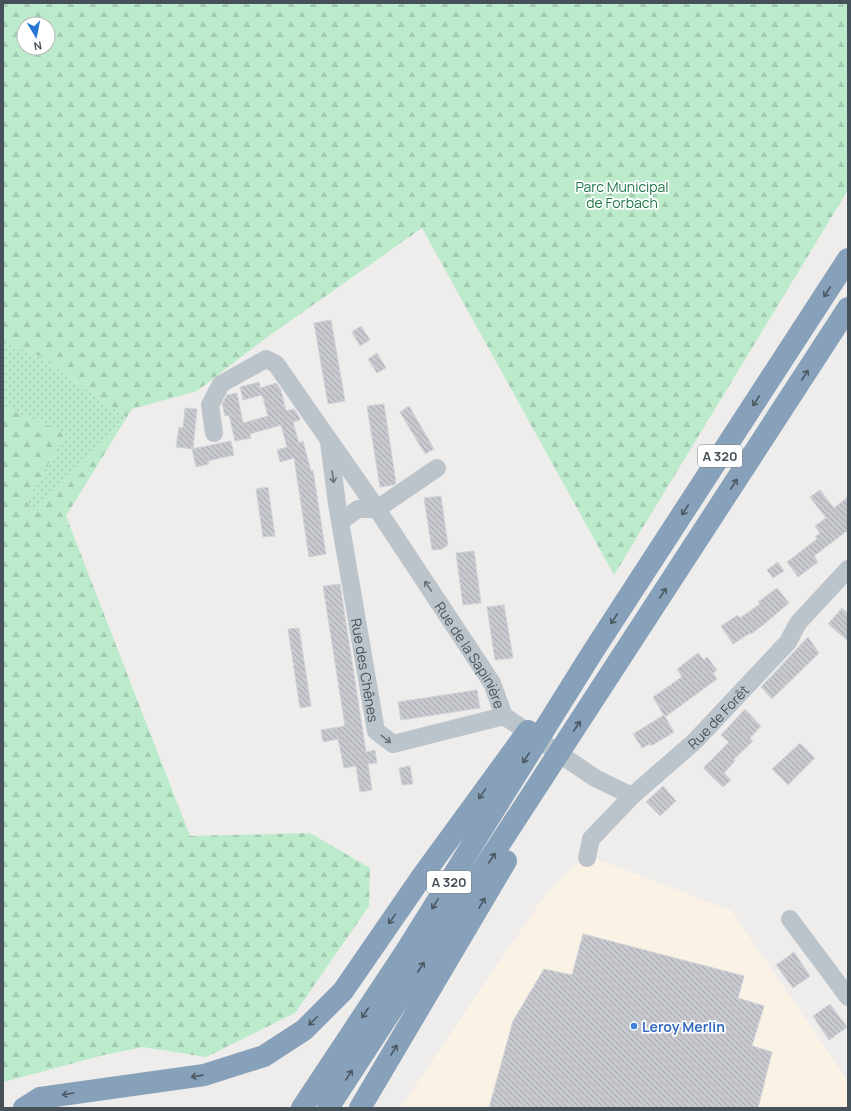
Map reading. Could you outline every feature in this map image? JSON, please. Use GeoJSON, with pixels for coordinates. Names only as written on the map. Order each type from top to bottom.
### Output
{"type":"FeatureCollection","features":[{"type":"Feature","properties":{"kind":"highway","name":"A 320"},"geometry":{"type":"LineString","coordinates":[[302,1108],[406,951],[592,653],[848,260]]}},
{"type":"Feature","properties":{"kind":"highway","name":"A 320"},"geometry":{"type":"LineString","coordinates":[[328,1108],[848,308]]}},
{"type":"Feature","properties":{"kind":"highway"},"geometry":{"type":"LineString","coordinates":[[24,1108],[40,1098],[204,1075],[264,1056],[304,1030],[342,992],[537,717],[592,653]]}},
{"type":"Feature","properties":{"kind":"highway"},"geometry":{"type":"LineString","coordinates":[[360,1108],[515,847],[549,770]]}},
{"type":"Feature","properties":{"kind":"street","name":"Rue de la Sapinière"},"geometry":{"type":"LineString","coordinates":[[214,433],[210,405],[221,384],[266,360],[276,364],[377,509],[492,683],[504,716],[595,778],[632,796]]}},
{"type":"Feature","properties":{"kind":"street","name":"Rue des Chênes"},"geometry":{"type":"LineString","coordinates":[[328,439],[337,504],[376,731],[392,744],[504,716]]}},
{"type":"Feature","properties":{"kind":"street"},"geometry":{"type":"LineString","coordinates":[[341,521],[358,509],[377,509],[437,468]]}},
{"type":"Feature","properties":{"kind":"street","name":"Rue de Forêt"},"geometry":{"type":"LineString","coordinates":[[587,858],[590,839],[632,796],[695,741],[788,642],[798,623],[848,568]]}},
{"type":"Feature","properties":{"kind":"street"},"geometry":{"type":"LineString","coordinates":[[790,919],[848,997]]}},
{"type":"Feature","properties":{"kind":"shaded area"},"geometry":{"type":"Polygon","coordinates":[[[594,858],[732,911],[848,1082],[848,1108],[400,1108],[543,898],[580,861],[594,858]]]}},
{"type":"Feature","properties":{"kind":"green space","name":"Parc Municipal de Forbach"},"geometry":{"type":"Polygon","coordinates":[[[3,3],[848,3],[848,190],[614,575],[422,228],[262,341],[197,391],[132,409],[66,516],[190,836],[310,833],[370,868],[369,906],[295,1013],[206,1057],[143,1047],[104,1055],[3,1082],[3,406],[66,434],[27,501],[34,514],[126,417],[39,356],[3,343],[3,3]]]}},
{"type":"Feature","properties":{"kind":"green space"},"geometry":{"type":"Polygon","coordinates":[[[3,343],[39,356],[126,417],[34,514],[27,501],[65,434],[3,406],[3,343]]]}},
{"type":"Feature","properties":{"kind":"building"},"geometry":{"type":"Polygon","coordinates":[[[331,320],[345,401],[328,404],[314,323],[331,320]]]}},
{"type":"Feature","properties":{"kind":"building"},"geometry":{"type":"Polygon","coordinates":[[[361,326],[370,340],[360,346],[352,332],[361,326]]]}},
{"type":"Feature","properties":{"kind":"building"},"geometry":{"type":"Polygon","coordinates":[[[377,353],[386,368],[377,373],[368,359],[377,353]]]}},
{"type":"Feature","properties":{"kind":"building"},"geometry":{"type":"Polygon","coordinates":[[[259,382],[260,388],[276,383],[281,390],[286,411],[294,409],[299,416],[300,420],[293,422],[299,443],[303,441],[311,471],[313,470],[326,554],[309,557],[294,458],[280,462],[277,450],[287,447],[281,425],[250,434],[251,438],[235,441],[229,415],[225,416],[222,404],[227,395],[237,393],[243,423],[268,416],[262,395],[243,400],[240,387],[259,382]]]}},
{"type":"Feature","properties":{"kind":"building"},"geometry":{"type":"Polygon","coordinates":[[[384,404],[396,483],[393,485],[380,487],[367,406],[384,404]]]}},
{"type":"Feature","properties":{"kind":"building"},"geometry":{"type":"Polygon","coordinates":[[[409,406],[434,449],[425,454],[400,412],[409,406]]]}},
{"type":"Feature","properties":{"kind":"building"},"geometry":{"type":"Polygon","coordinates":[[[185,408],[197,409],[193,449],[176,447],[179,427],[183,428],[185,408]]]}},
{"type":"Feature","properties":{"kind":"building"},"geometry":{"type":"Polygon","coordinates":[[[231,441],[234,455],[208,461],[209,464],[196,467],[192,449],[231,441]]]}},
{"type":"Feature","properties":{"kind":"building"},"geometry":{"type":"Polygon","coordinates":[[[268,487],[275,536],[263,537],[256,489],[268,487]]]}},
{"type":"Feature","properties":{"kind":"building"},"geometry":{"type":"Polygon","coordinates":[[[820,490],[834,508],[848,497],[848,530],[814,556],[818,562],[798,577],[787,562],[817,539],[815,537],[820,533],[815,526],[826,518],[810,497],[820,490]]]}},
{"type":"Feature","properties":{"kind":"building"},"geometry":{"type":"Polygon","coordinates":[[[441,496],[448,545],[442,549],[432,550],[424,498],[441,496]]]}},
{"type":"Feature","properties":{"kind":"building"},"geometry":{"type":"Polygon","coordinates":[[[474,551],[481,603],[463,605],[456,553],[474,551]]]}},
{"type":"Feature","properties":{"kind":"building"},"geometry":{"type":"Polygon","coordinates":[[[778,562],[784,571],[773,578],[767,570],[778,562]]]}},
{"type":"Feature","properties":{"kind":"building"},"geometry":{"type":"Polygon","coordinates":[[[340,584],[366,752],[375,750],[377,763],[368,764],[372,790],[360,792],[356,766],[344,768],[338,739],[323,742],[321,730],[345,726],[323,586],[340,584]]]}},
{"type":"Feature","properties":{"kind":"building"},"geometry":{"type":"Polygon","coordinates":[[[777,588],[789,603],[751,634],[750,633],[733,644],[721,626],[738,615],[740,618],[760,604],[758,602],[777,588]]]}},
{"type":"Feature","properties":{"kind":"building"},"geometry":{"type":"Polygon","coordinates":[[[504,605],[513,658],[495,660],[487,607],[504,605]]]}},
{"type":"Feature","properties":{"kind":"building"},"geometry":{"type":"Polygon","coordinates":[[[842,608],[848,614],[848,641],[828,624],[842,608]]]}},
{"type":"Feature","properties":{"kind":"building"},"geometry":{"type":"Polygon","coordinates":[[[299,628],[311,706],[300,708],[288,629],[299,628]]]}},
{"type":"Feature","properties":{"kind":"building"},"geometry":{"type":"Polygon","coordinates":[[[808,637],[819,653],[772,699],[761,687],[808,637]]]}},
{"type":"Feature","properties":{"kind":"building"},"geometry":{"type":"Polygon","coordinates":[[[698,653],[704,660],[707,657],[717,670],[713,673],[717,679],[665,717],[653,697],[682,677],[677,669],[698,653]]]}},
{"type":"Feature","properties":{"kind":"building"},"geometry":{"type":"Polygon","coordinates":[[[477,690],[480,708],[401,720],[398,702],[477,690]]]}},
{"type":"Feature","properties":{"kind":"building"},"geometry":{"type":"Polygon","coordinates":[[[745,709],[761,726],[750,738],[753,741],[734,759],[735,761],[724,773],[731,780],[723,787],[703,768],[729,742],[721,735],[745,709]]]}},
{"type":"Feature","properties":{"kind":"building"},"geometry":{"type":"Polygon","coordinates":[[[664,715],[674,732],[651,746],[650,744],[642,748],[633,734],[664,715]]]}},
{"type":"Feature","properties":{"kind":"building"},"geometry":{"type":"Polygon","coordinates":[[[800,743],[815,758],[788,785],[772,769],[800,743]]]}},
{"type":"Feature","properties":{"kind":"building"},"geometry":{"type":"Polygon","coordinates":[[[410,766],[413,784],[402,785],[399,768],[410,766]]]}},
{"type":"Feature","properties":{"kind":"building"},"geometry":{"type":"Polygon","coordinates":[[[663,786],[676,801],[660,816],[646,802],[663,786]]]}},
{"type":"Feature","properties":{"kind":"building","name":"Leroy Merlin"},"geometry":{"type":"Polygon","coordinates":[[[583,934],[744,976],[738,998],[764,1006],[752,1046],[772,1052],[758,1108],[489,1108],[513,1021],[544,969],[572,975],[583,934]]]}},
{"type":"Feature","properties":{"kind":"building"},"geometry":{"type":"Polygon","coordinates":[[[794,952],[810,976],[793,988],[776,965],[794,952]]]}},
{"type":"Feature","properties":{"kind":"building"},"geometry":{"type":"Polygon","coordinates":[[[830,1004],[847,1027],[829,1040],[813,1016],[830,1004]]]}},
{"type":"Feature","properties":{"kind":"place","name":"Leroy Merlin"},"geometry":{"type":"Point","coordinates":[634,1026]}}]}
